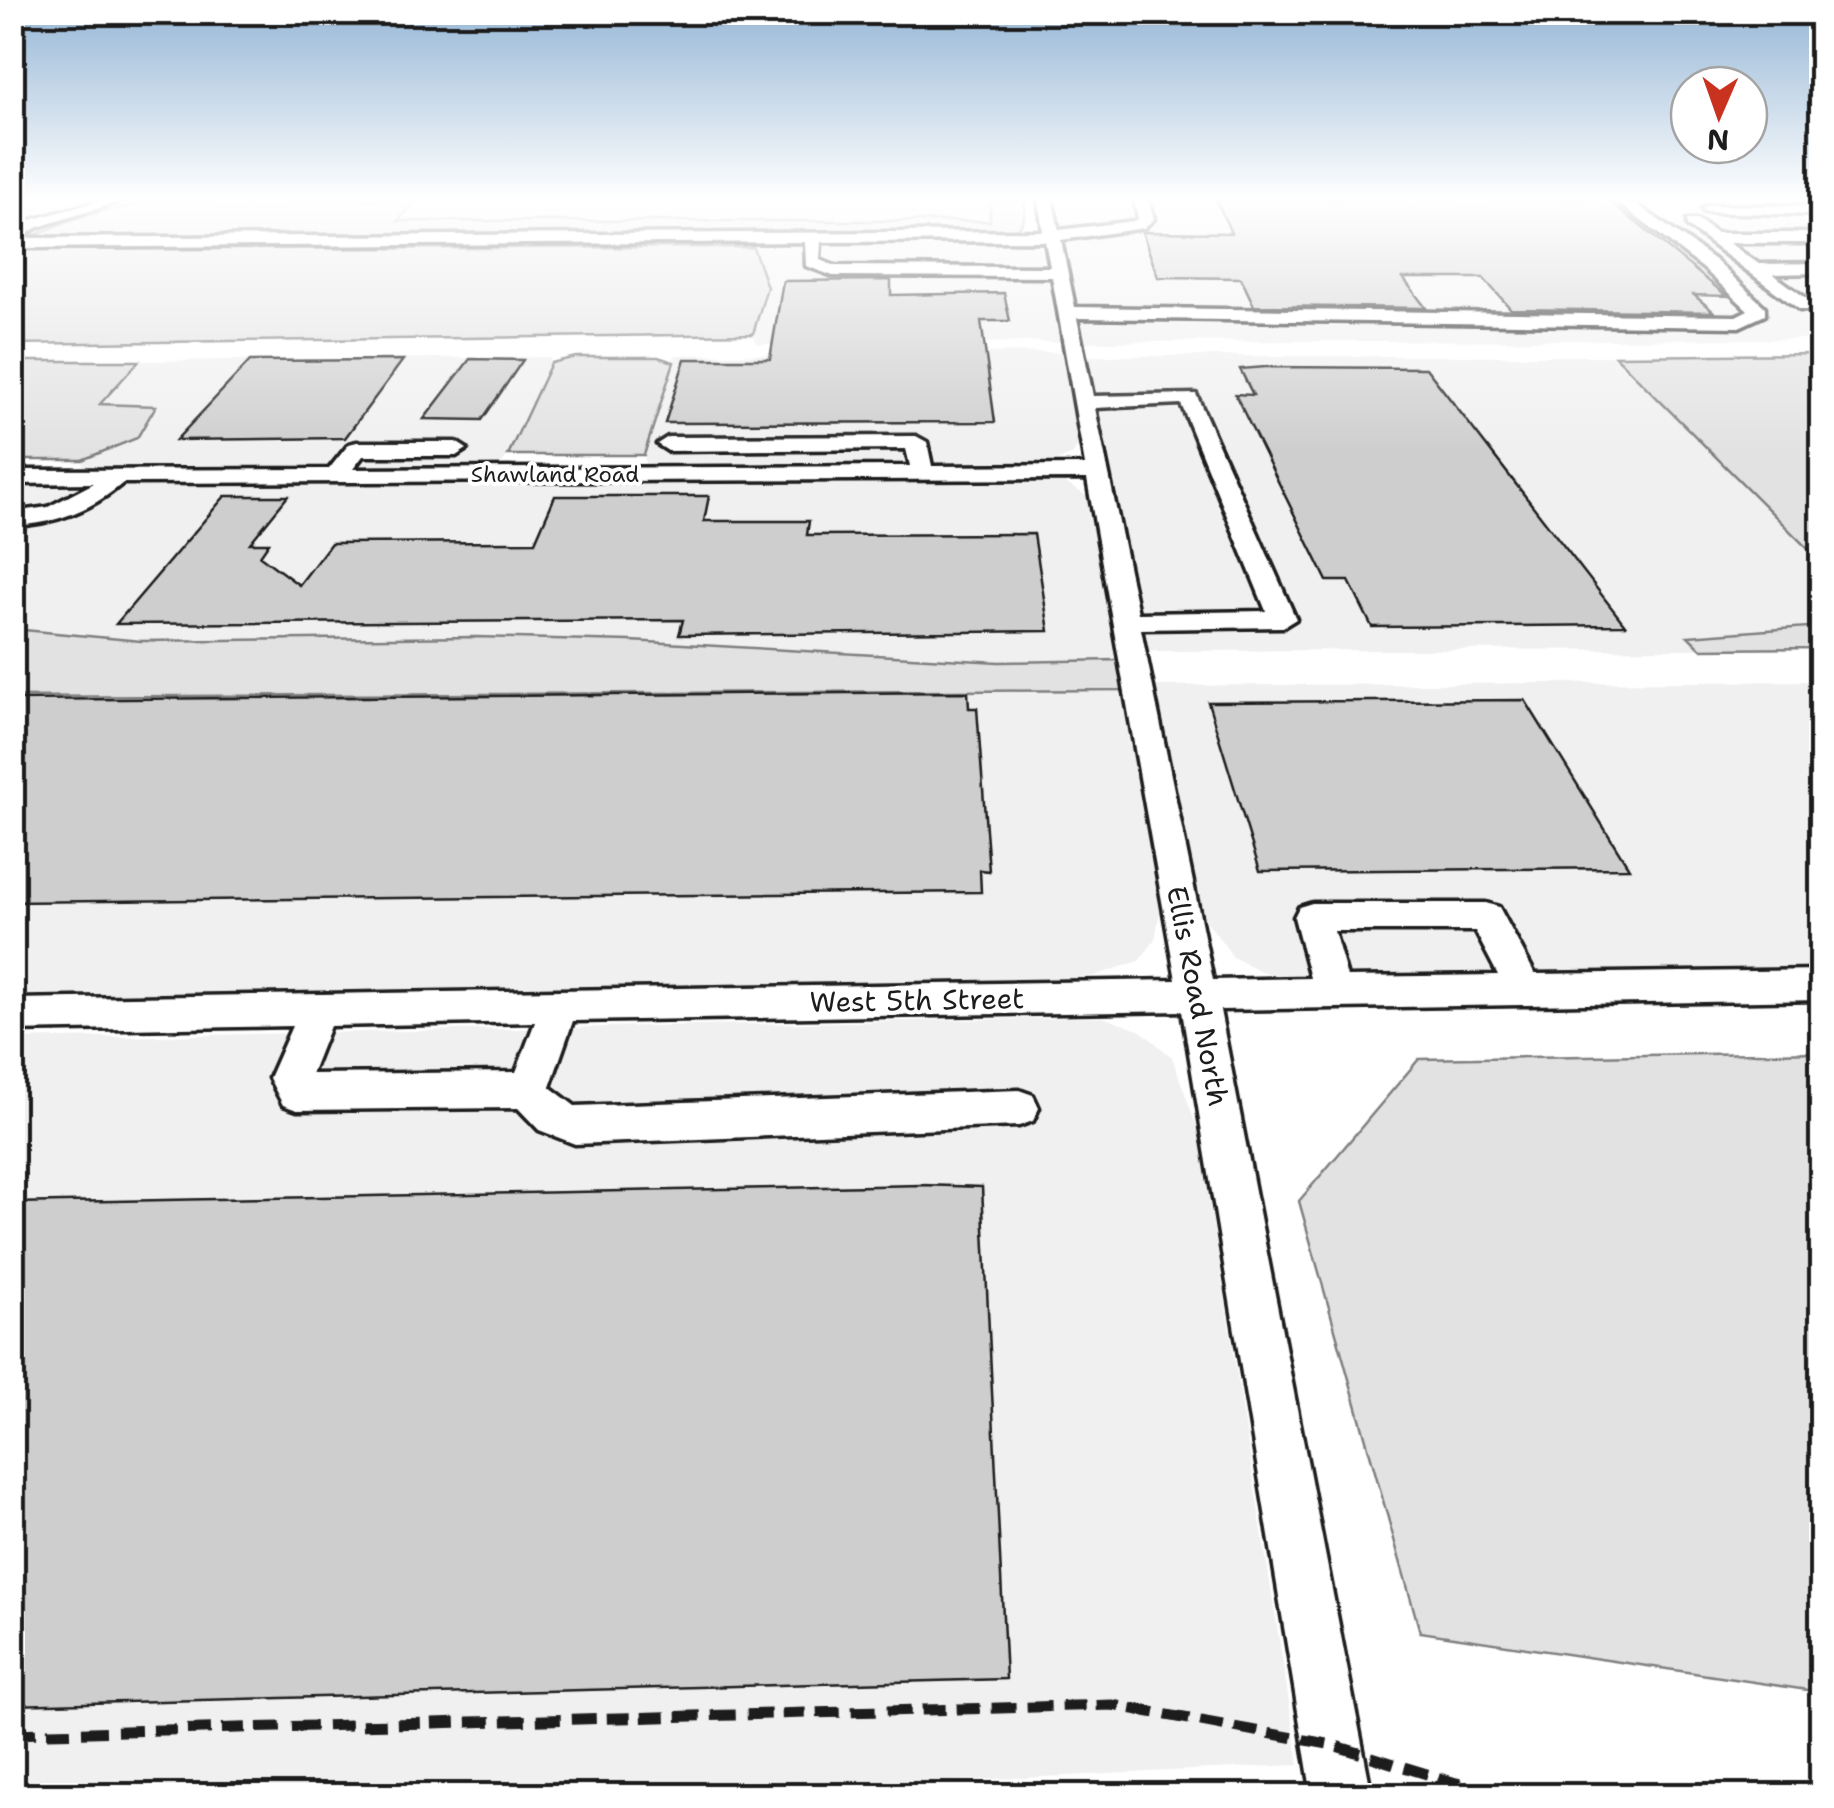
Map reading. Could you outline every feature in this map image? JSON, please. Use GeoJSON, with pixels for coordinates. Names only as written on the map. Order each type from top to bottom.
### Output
{"type":"FeatureCollection","features":[{"type":"Feature","properties":{"kind":"street","name":"Ellis Road North"},"geometry":{"type":"LineString","coordinates":[[1061,283],[1198,996],[1342,1796]]}},
{"type":"Feature","properties":{"kind":"street"},"geometry":{"type":"LineString","coordinates":[[1067,312],[1739,322],[1759,311],[1730,283]]}},
{"type":"Feature","properties":{"kind":"street"},"geometry":{"type":"LineString","coordinates":[[1775,283],[1806,306],[1822,306]]}},
{"type":"Feature","properties":{"kind":"street"},"geometry":{"type":"LineString","coordinates":[[1084,402],[1189,398],[1283,619],[1125,621]]}},
{"type":"Feature","properties":{"kind":"street"},"geometry":{"type":"LineString","coordinates":[[668,444],[916,442],[922,472]]}},
{"type":"Feature","properties":{"kind":"street"},"geometry":{"type":"LineString","coordinates":[[751,473],[756,444]]}},
{"type":"Feature","properties":{"kind":"street"},"geometry":{"type":"LineString","coordinates":[[336,475],[357,449],[456,450]]}},
{"type":"Feature","properties":{"kind":"street"},"geometry":{"type":"LineString","coordinates":[[164,476],[187,452]]}},
{"type":"Feature","properties":{"kind":"street"},"geometry":{"type":"LineString","coordinates":[[264,475],[284,452]]}},
{"type":"Feature","properties":{"kind":"street","name":"Shawland Road"},"geometry":{"type":"LineString","coordinates":[[12,477],[1098,472]]}},
{"type":"Feature","properties":{"kind":"street"},"geometry":{"type":"LineString","coordinates":[[12,519],[57,516],[80,506],[118,476]]}},
{"type":"Feature","properties":{"kind":"street"},"geometry":{"type":"LineString","coordinates":[[1333,993],[1312,917],[1486,917],[1524,990]]}},
{"type":"Feature","properties":{"kind":"street","name":"West 5th Street"},"geometry":{"type":"LineString","coordinates":[[12,1016],[1822,985]]}},
{"type":"Feature","properties":{"kind":"street"},"geometry":{"type":"LineString","coordinates":[[529,1090],[560,1006]]}},
{"type":"Feature","properties":{"kind":"street"},"geometry":{"type":"LineString","coordinates":[[317,1012],[289,1078],[296,1092],[529,1090]]}},
{"type":"Feature","properties":{"kind":"street"},"geometry":{"type":"LineString","coordinates":[[529,1090],[544,1112],[575,1125],[1020,1108]]}},
{"type":"Feature","properties":{"kind":"shaded area"},"geometry":{"type":"Polygon","coordinates":[[[13,283],[766,283],[767,287],[753,334],[13,344],[13,283]]]}},
{"type":"Feature","properties":{"kind":"shaded area"},"geometry":{"type":"Polygon","coordinates":[[[766,283],[1051,283],[1061,342],[757,344],[753,334],[766,283]]]}},
{"type":"Feature","properties":{"kind":"shaded area"},"geometry":{"type":"Polygon","coordinates":[[[1071,283],[1821,283],[1821,339],[1083,342],[1071,283]]]}},
{"type":"Feature","properties":{"kind":"shaded area"},"geometry":{"type":"Polygon","coordinates":[[[1065,352],[1080,441],[1073,454],[1056,461],[646,468],[644,455],[675,355],[1065,352]]]}},
{"type":"Feature","properties":{"kind":"shaded area"},"geometry":{"type":"Polygon","coordinates":[[[1822,354],[1821,562],[1615,356],[1822,354]]]}},
{"type":"Feature","properties":{"kind":"shaded area"},"geometry":{"type":"Polygon","coordinates":[[[1086,356],[1615,356],[1821,562],[1821,626],[1689,636],[1701,649],[1148,651],[1086,356]]]}},
{"type":"Feature","properties":{"kind":"shaded area"},"geometry":{"type":"Polygon","coordinates":[[[549,357],[551,363],[508,455],[497,469],[84,472],[82,460],[137,438],[155,407],[99,404],[139,361],[549,357]]]}},
{"type":"Feature","properties":{"kind":"shaded area"},"geometry":{"type":"Polygon","coordinates":[[[576,357],[658,357],[674,362],[644,455],[508,455],[551,363],[576,357]]]}},
{"type":"Feature","properties":{"kind":"shaded area"},"geometry":{"type":"Polygon","coordinates":[[[13,361],[139,361],[100,404],[156,406],[137,438],[82,460],[13,460],[13,361]]]}},
{"type":"Feature","properties":{"kind":"shaded area"},"geometry":{"type":"Polygon","coordinates":[[[1039,480],[1065,483],[1092,499],[1117,660],[999,662],[630,641],[477,637],[141,641],[13,629],[12,484],[1039,480]]]}},
{"type":"Feature","properties":{"kind":"shaded area"},"geometry":{"type":"Polygon","coordinates":[[[1821,626],[1821,648],[1701,649],[1688,636],[1821,626]]]}},
{"type":"Feature","properties":{"kind":"shaded area"},"geometry":{"type":"Polygon","coordinates":[[[13,629],[141,641],[477,637],[630,641],[999,662],[1117,660],[1123,690],[13,697],[13,629]]]}},
{"type":"Feature","properties":{"kind":"shaded area"},"geometry":{"type":"Polygon","coordinates":[[[1821,681],[1821,969],[1301,978],[1261,972],[1233,957],[1203,916],[1156,686],[1821,681]]]}},
{"type":"Feature","properties":{"kind":"shaded area"},"geometry":{"type":"Polygon","coordinates":[[[1123,690],[1161,904],[1155,940],[1139,961],[1094,976],[1027,983],[13,1009],[12,697],[1123,690]]]}},
{"type":"Feature","properties":{"kind":"shaded area"},"geometry":{"type":"Polygon","coordinates":[[[1103,1017],[1141,1031],[1172,1057],[1198,1130],[1299,1765],[652,1795],[13,1795],[12,1039],[1103,1017]]]}},
{"type":"Feature","properties":{"kind":"shaded area"},"geometry":{"type":"Polygon","coordinates":[[[1821,1052],[1821,1692],[1420,1632],[1299,1201],[1419,1059],[1821,1052]]]}},
{"type":"Feature","properties":{"kind":"building"},"geometry":{"type":"Polygon","coordinates":[[[783,283],[891,283],[891,295],[1004,293],[1010,321],[981,321],[995,422],[665,423],[685,359],[770,359],[783,283]]]}},
{"type":"Feature","properties":{"kind":"building"},"geometry":{"type":"Polygon","coordinates":[[[1243,283],[1407,283],[1426,308],[1254,306],[1243,283]]]}},
{"type":"Feature","properties":{"kind":"building"},"geometry":{"type":"Polygon","coordinates":[[[1488,283],[1711,283],[1727,296],[1694,295],[1714,312],[1511,309],[1488,283]]]}},
{"type":"Feature","properties":{"kind":"building"},"geometry":{"type":"Polygon","coordinates":[[[470,359],[523,360],[482,420],[424,419],[470,359]]]}},
{"type":"Feature","properties":{"kind":"building"},"geometry":{"type":"Polygon","coordinates":[[[403,360],[345,438],[176,440],[250,361],[403,360]]]}},
{"type":"Feature","properties":{"kind":"building"},"geometry":{"type":"Polygon","coordinates":[[[1426,368],[1625,625],[1372,627],[1349,581],[1327,581],[1235,394],[1253,395],[1240,369],[1426,368]]]}},
{"type":"Feature","properties":{"kind":"building"},"geometry":{"type":"Polygon","coordinates":[[[225,496],[288,496],[250,543],[269,543],[260,556],[299,585],[331,543],[535,542],[555,496],[709,496],[704,521],[809,521],[807,535],[1034,534],[1049,631],[679,635],[683,620],[116,624],[225,496]]]}},
{"type":"Feature","properties":{"kind":"building"},"geometry":{"type":"Polygon","coordinates":[[[968,692],[969,708],[977,708],[989,871],[980,870],[981,892],[12,902],[12,700],[968,692]]]}},
{"type":"Feature","properties":{"kind":"building"},"geometry":{"type":"Polygon","coordinates":[[[1525,700],[1629,868],[1260,871],[1208,702],[1525,700]]]}},
{"type":"Feature","properties":{"kind":"building"},"geometry":{"type":"Polygon","coordinates":[[[982,1187],[1006,1679],[12,1705],[12,1203],[982,1187]]]}},
{"type":"Feature","properties":{"kind":"railway"},"geometry":{"type":"LineString","coordinates":[[12,1734],[1112,1705],[1333,1745],[1456,1783],[1518,1796]]}}]}
